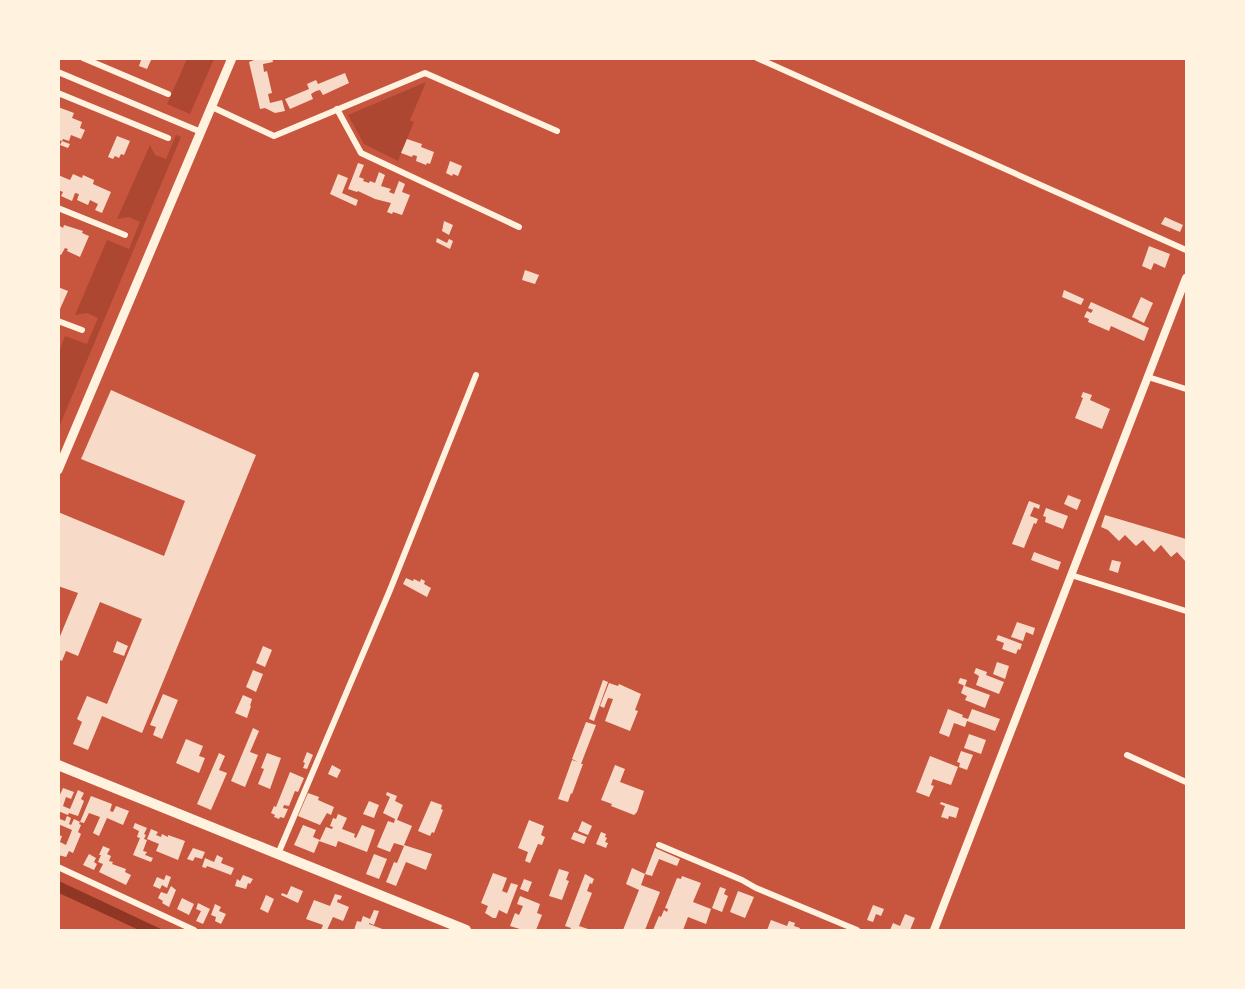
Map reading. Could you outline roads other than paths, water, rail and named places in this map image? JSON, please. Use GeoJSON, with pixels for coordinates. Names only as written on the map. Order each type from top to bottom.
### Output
{"type":"FeatureCollection","features":[{"type":"Feature","properties":{"kind":"main road"},"geometry":{"type":"LineString","coordinates":[[58,470],[232,58]]}},
{"type":"Feature","properties":{"kind":"main road"},"geometry":{"type":"LineString","coordinates":[[58,765],[465,930]]}},
{"type":"Feature","properties":{"kind":"street"},"geometry":{"type":"LineString","coordinates":[[83,58],[168,94]]}},
{"type":"Feature","properties":{"kind":"street"},"geometry":{"type":"LineString","coordinates":[[757,58],[1186,250]]}},
{"type":"Feature","properties":{"kind":"street"},"geometry":{"type":"LineString","coordinates":[[58,72],[201,132]]}},
{"type":"Feature","properties":{"kind":"street"},"geometry":{"type":"LineString","coordinates":[[212,107],[274,136],[424,73],[557,131]]}},
{"type":"Feature","properties":{"kind":"street"},"geometry":{"type":"LineString","coordinates":[[58,93],[168,138]]}},
{"type":"Feature","properties":{"kind":"street"},"geometry":{"type":"LineString","coordinates":[[337,109],[361,153],[519,227]]}},
{"type":"Feature","properties":{"kind":"street"},"geometry":{"type":"LineString","coordinates":[[58,208],[125,235]]}},
{"type":"Feature","properties":{"kind":"street"},"geometry":{"type":"LineString","coordinates":[[934,930],[1186,278]]}},
{"type":"Feature","properties":{"kind":"street"},"geometry":{"type":"LineString","coordinates":[[58,321],[82,330]]}},
{"type":"Feature","properties":{"kind":"street"},"geometry":{"type":"LineString","coordinates":[[278,854],[390,590],[476,375]]}},
{"type":"Feature","properties":{"kind":"street"},"geometry":{"type":"LineString","coordinates":[[1148,377],[1186,389]]}},
{"type":"Feature","properties":{"kind":"street"},"geometry":{"type":"LineString","coordinates":[[1071,575],[1186,611]]}},
{"type":"Feature","properties":{"kind":"street"},"geometry":{"type":"LineString","coordinates":[[1127,755],[1186,782]]}},
{"type":"Feature","properties":{"kind":"street"},"geometry":{"type":"LineString","coordinates":[[659,845],[857,930]]}},
{"type":"Feature","properties":{"kind":"street"},"geometry":{"type":"LineString","coordinates":[[58,867],[194,930]]}}]}
